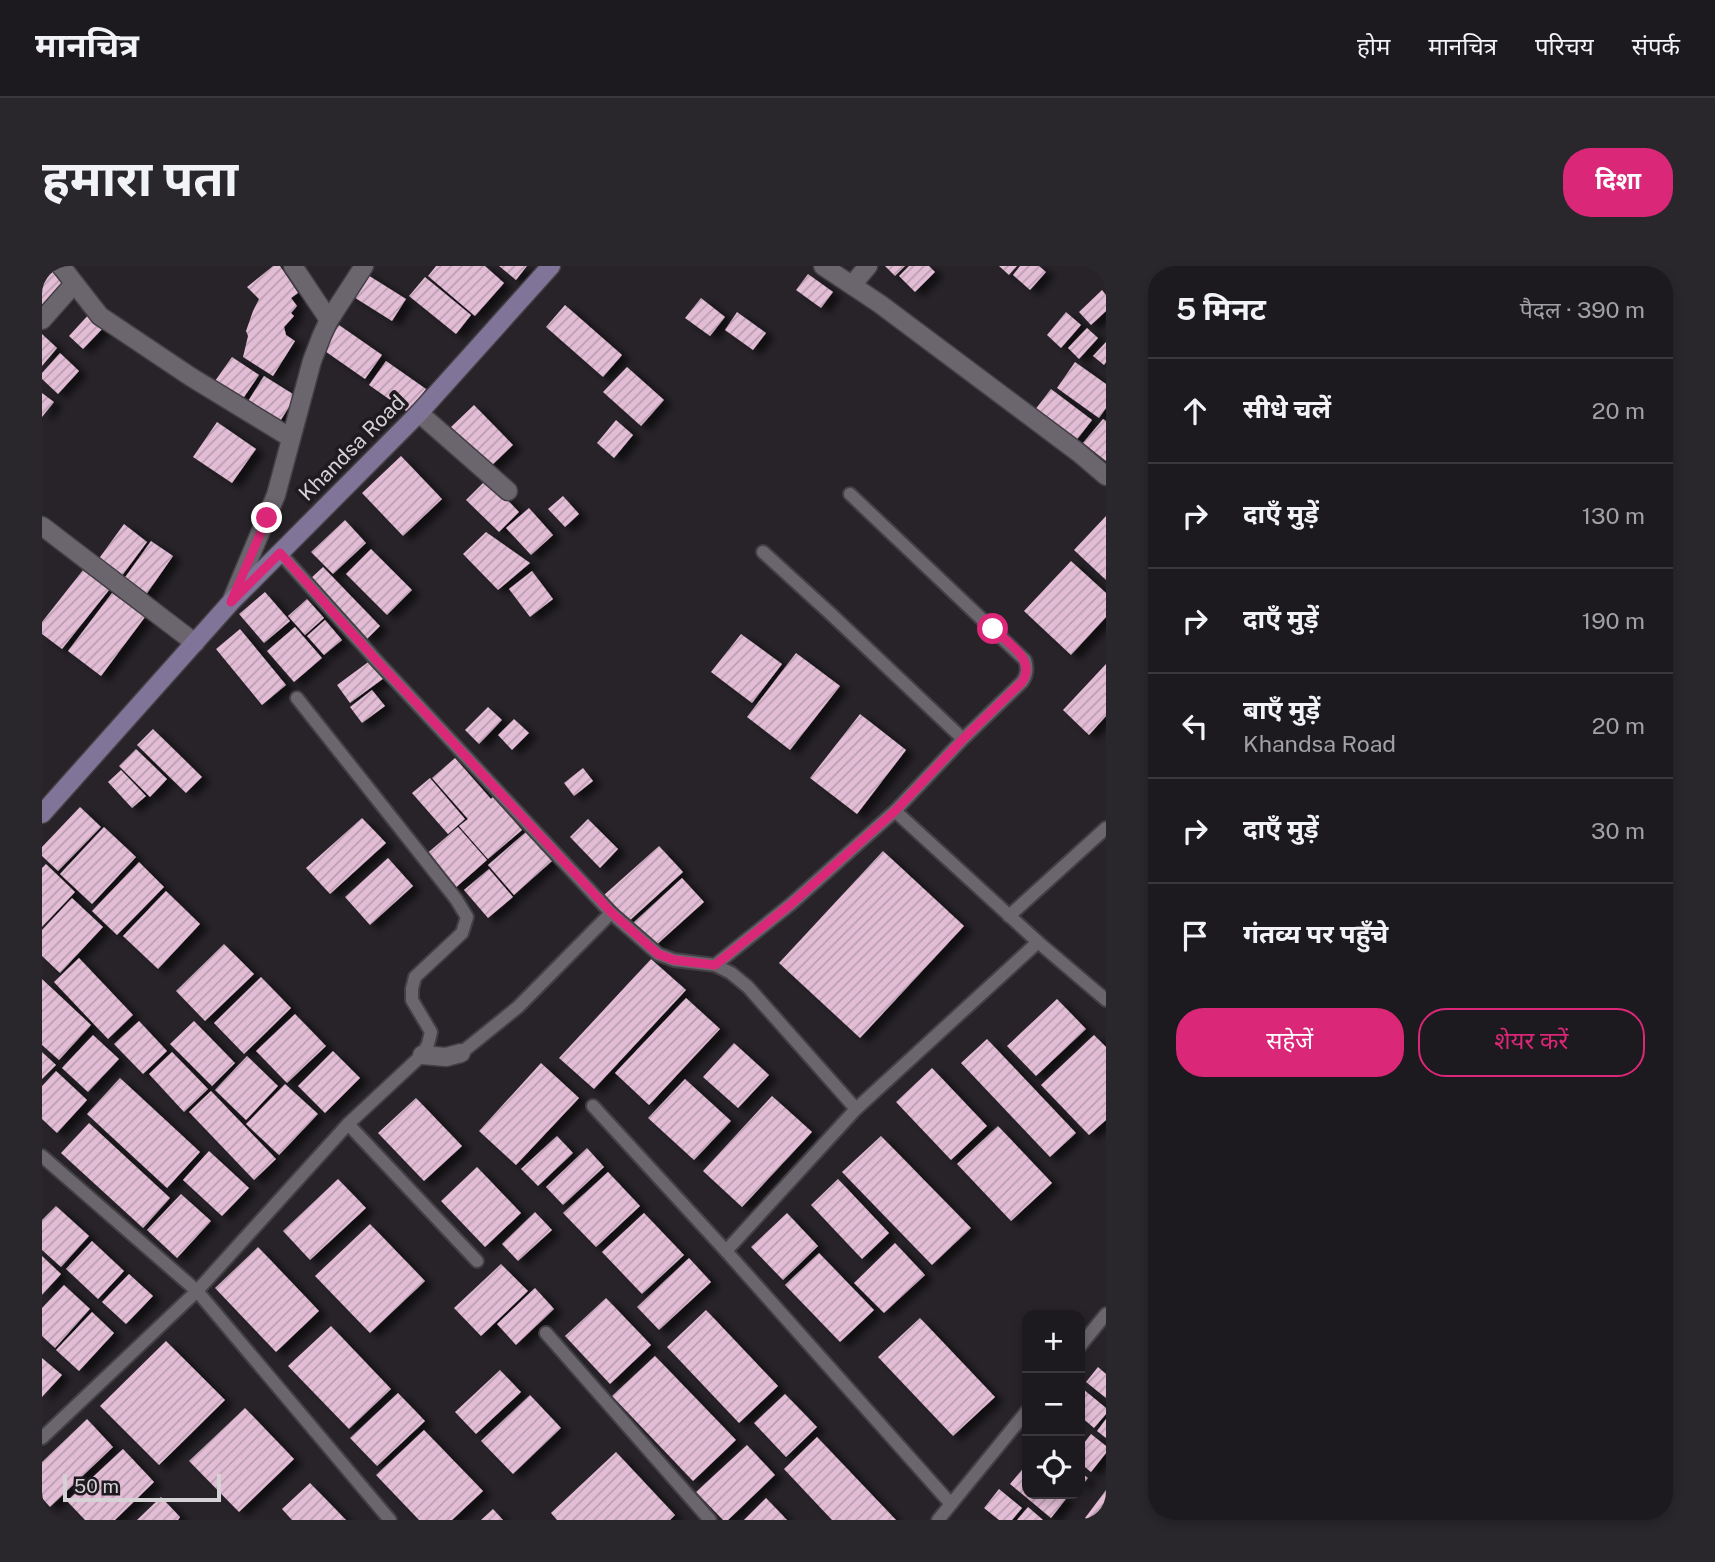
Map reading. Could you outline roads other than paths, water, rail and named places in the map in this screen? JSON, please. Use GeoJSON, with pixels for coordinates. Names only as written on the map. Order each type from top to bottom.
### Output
{"type":"FeatureCollection","features":[{"type":"Feature","properties":{"kind":"street"},"geometry":{"type":"LineString","coordinates":[[61,266],[100,316],[191,377],[291,438]]}},
{"type":"Feature","properties":{"kind":"street"},"geometry":{"type":"LineString","coordinates":[[293,266],[329,320]]}},
{"type":"Feature","properties":{"kind":"street"},"geometry":{"type":"LineString","coordinates":[[231,602],[276,495],[312,361],[329,320],[365,266]]}},
{"type":"Feature","properties":{"kind":"street","name":"Khandsa Road"},"geometry":{"type":"LineString","coordinates":[[42,814],[231,602],[419,413],[551,266]]}},
{"type":"Feature","properties":{"kind":"street"},"geometry":{"type":"LineString","coordinates":[[822,266],[880,304],[1106,476]]}},
{"type":"Feature","properties":{"kind":"street"},"geometry":{"type":"LineString","coordinates":[[852,285],[869,266]]}},
{"type":"Feature","properties":{"kind":"street"},"geometry":{"type":"LineString","coordinates":[[42,320],[74,284]]}},
{"type":"Feature","properties":{"kind":"street"},"geometry":{"type":"LineString","coordinates":[[419,413],[509,491]]}},
{"type":"Feature","properties":{"kind":"street"},"geometry":{"type":"LineString","coordinates":[[42,526],[195,643]]}},
{"type":"Feature","properties":{"kind":"street"},"geometry":{"type":"LineString","coordinates":[[422,1055],[446,1057],[461,1053]]}},
{"type":"Feature","properties":{"kind":"lane"},"geometry":{"type":"LineString","coordinates":[[715,965],[791,904],[895,811],[1026,676],[1025,660],[850,494]]}},
{"type":"Feature","properties":{"kind":"lane"},"geometry":{"type":"LineString","coordinates":[[763,552],[963,739]]}},
{"type":"Feature","properties":{"kind":"lane"},"geometry":{"type":"LineString","coordinates":[[280,553],[611,912],[658,954],[674,960],[715,965],[731,973],[748,987],[856,1109]]}},
{"type":"Feature","properties":{"kind":"lane"},"geometry":{"type":"LineString","coordinates":[[42,1438],[197,1291],[348,1124],[422,1055],[428,1044],[431,1032],[412,1000],[415,977],[462,933],[467,917],[456,899],[297,698]]}},
{"type":"Feature","properties":{"kind":"lane"},"geometry":{"type":"LineString","coordinates":[[895,811],[1038,942],[1106,1000]]}},
{"type":"Feature","properties":{"kind":"lane"},"geometry":{"type":"LineString","coordinates":[[1009,916],[1106,828]]}},
{"type":"Feature","properties":{"kind":"lane"},"geometry":{"type":"LineString","coordinates":[[461,1053],[518,1007],[611,912]]}},
{"type":"Feature","properties":{"kind":"lane"},"geometry":{"type":"LineString","coordinates":[[726,1251],[856,1109],[1038,942]]}},
{"type":"Feature","properties":{"kind":"lane"},"geometry":{"type":"LineString","coordinates":[[593,1107],[726,1251],[951,1504]]}},
{"type":"Feature","properties":{"kind":"lane"},"geometry":{"type":"LineString","coordinates":[[348,1124],[477,1261]]}},
{"type":"Feature","properties":{"kind":"lane"},"geometry":{"type":"LineString","coordinates":[[42,1156],[197,1291],[390,1520]]}},
{"type":"Feature","properties":{"kind":"lane"},"geometry":{"type":"LineString","coordinates":[[1085,1340],[1106,1314]]}},
{"type":"Feature","properties":{"kind":"lane"},"geometry":{"type":"LineString","coordinates":[[546,1333],[710,1520]]}},
{"type":"Feature","properties":{"kind":"lane"},"geometry":{"type":"LineString","coordinates":[[938,1520],[1022,1416]]}}]}
